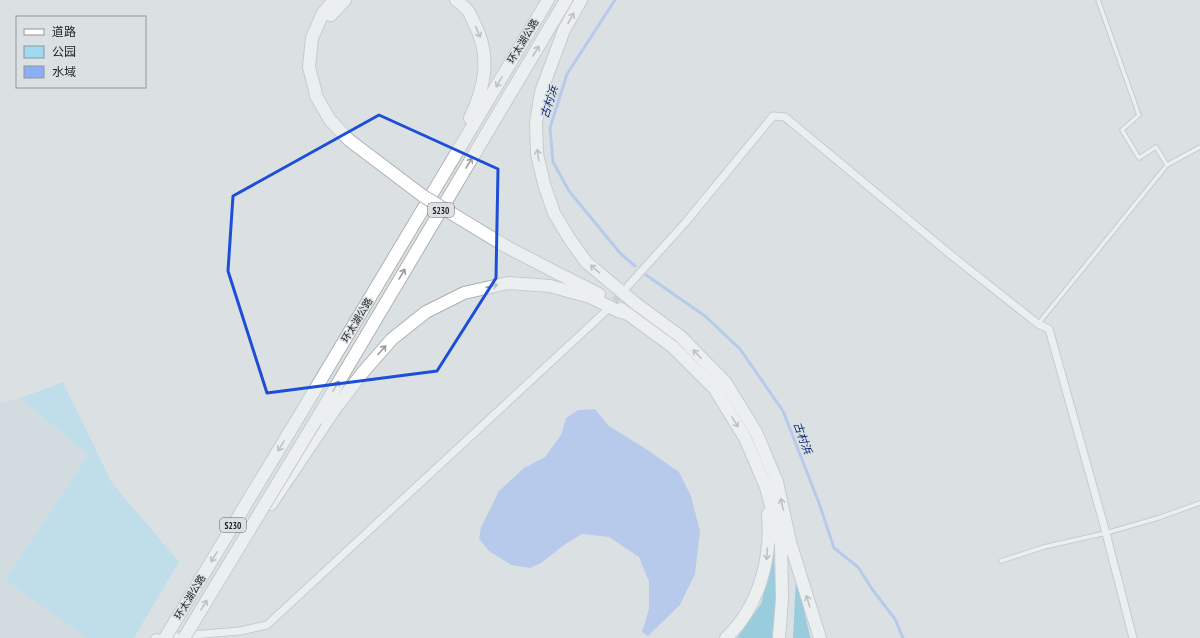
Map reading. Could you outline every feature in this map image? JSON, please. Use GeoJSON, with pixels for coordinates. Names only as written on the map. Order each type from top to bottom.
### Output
{"type":"FeatureCollection","features":[{"type":"Feature","properties":{"kind":"highway"},"geometry":{"type":"LineString","coordinates":[[318,89],[309,66],[312,38],[322,12],[334,0]]}},
{"type":"Feature","properties":{"kind":"highway"},"geometry":{"type":"LineString","coordinates":[[344,0],[329,17],[320,40],[316,66],[318,89],[316,96],[330,120],[349,140],[423,196],[507,247],[635,304]]}},
{"type":"Feature","properties":{"kind":"highway"},"geometry":{"type":"LineString","coordinates":[[339,351],[400,238],[466,129],[475,107],[482,85],[485,60],[480,35],[468,11],[456,0]]}},
{"type":"Feature","properties":{"kind":"highway","name":"环太湖公路"},"geometry":{"type":"LineString","coordinates":[[165,638],[339,351],[548,0]]}},
{"type":"Feature","properties":{"kind":"highway","name":"环太湖公路"},"geometry":{"type":"LineString","coordinates":[[184,638],[320,423],[566,0]]}},
{"type":"Feature","properties":{"kind":"highway"},"geometry":{"type":"LineString","coordinates":[[581,0],[564,30],[541,92],[536,123],[537,154],[544,184],[552,206],[569,238],[586,262],[635,304],[681,337],[725,382],[756,432],[777,482],[790,542],[820,638]]}},
{"type":"Feature","properties":{"kind":"highway"},"geometry":{"type":"LineString","coordinates":[[559,270],[611,301],[673,347],[715,389],[745,438],[766,487],[781,544],[783,632]]}},
{"type":"Feature","properties":{"kind":"highway"},"geometry":{"type":"LineString","coordinates":[[320,423],[337,406],[364,371],[392,339],[426,312],[464,293],[508,283],[550,286],[590,297],[618,311],[628,314]]}},
{"type":"Feature","properties":{"kind":"highway"},"geometry":{"type":"LineString","coordinates":[[726,638],[732,632],[753,602],[766,564],[769,525],[766,487]]}},
{"type":"Feature","properties":{"kind":"highway"},"geometry":{"type":"LineString","coordinates":[[783,632],[789,599],[790,542]]}},
{"type":"Feature","properties":{"kind":"street"},"geometry":{"type":"LineString","coordinates":[[628,286],[685,223],[773,116],[785,116],[951,255],[1038,324],[1049,330],[1106,533],[1133,638]]}},
{"type":"Feature","properties":{"kind":"street"},"geometry":{"type":"LineString","coordinates":[[155,638],[240,631],[267,625],[606,311]]}},
{"type":"Feature","properties":{"kind":"lane"},"geometry":{"type":"LineString","coordinates":[[1098,0],[1139,115],[1122,130],[1139,158],[1156,147],[1167,165]]}},
{"type":"Feature","properties":{"kind":"lane"},"geometry":{"type":"LineString","coordinates":[[1038,324],[1167,165],[1200,147]]}},
{"type":"Feature","properties":{"kind":"lane"},"geometry":{"type":"LineString","coordinates":[[1001,561],[1044,547],[1106,533],[1158,518],[1200,503]]}},
{"type":"Feature","properties":{"kind":"highlighted area"},"geometry":{"type":"Polygon","coordinates":[[[379,115],[498,169],[496,278],[437,371],[267,393],[228,271],[233,196],[379,115]]]}},
{"type":"Feature","properties":{"kind":"shaded area"},"geometry":{"type":"Polygon","coordinates":[[[20,398],[88,455],[5,580],[87,638],[0,638],[0,403],[20,398]]]}},
{"type":"Feature","properties":{"kind":"shaded area"},"geometry":{"type":"Polygon","coordinates":[[[774,553],[776,599],[772,638],[737,638],[761,604],[774,553]]]}},
{"type":"Feature","properties":{"kind":"shaded area"},"geometry":{"type":"Polygon","coordinates":[[[796,577],[810,636],[811,638],[793,638],[796,577]]]}},
{"type":"Feature","properties":{"kind":"green space"},"geometry":{"type":"Polygon","coordinates":[[[63,382],[112,483],[179,562],[134,638],[87,638],[5,580],[88,455],[20,398],[63,382]]]}},
{"type":"Feature","properties":{"kind":"water"},"geometry":{"type":"Polygon","coordinates":[[[595,409],[609,426],[679,472],[691,496],[700,531],[695,574],[680,605],[648,636],[642,632],[649,609],[649,582],[639,557],[609,537],[582,534],[564,545],[541,563],[530,568],[511,565],[489,551],[479,539],[481,527],[499,491],[524,468],[545,457],[561,435],[566,418],[578,410],[595,409]]]}},
{"type":"Feature","properties":{"kind":"waterway","name":"古村浜"},"geometry":{"type":"LineString","coordinates":[[615,0],[567,74],[550,128],[553,162],[569,191],[620,253],[635,266]]}},
{"type":"Feature","properties":{"kind":"waterway","name":"古村浜"},"geometry":{"type":"LineString","coordinates":[[646,275],[705,316],[740,349],[783,411],[819,503],[834,548],[858,567],[872,589],[895,619],[903,638]]}},
{"type":"Feature","properties":{"kind":"tunnel"},"geometry":{"type":"LineString","coordinates":[[608,309],[624,290]]}}]}
